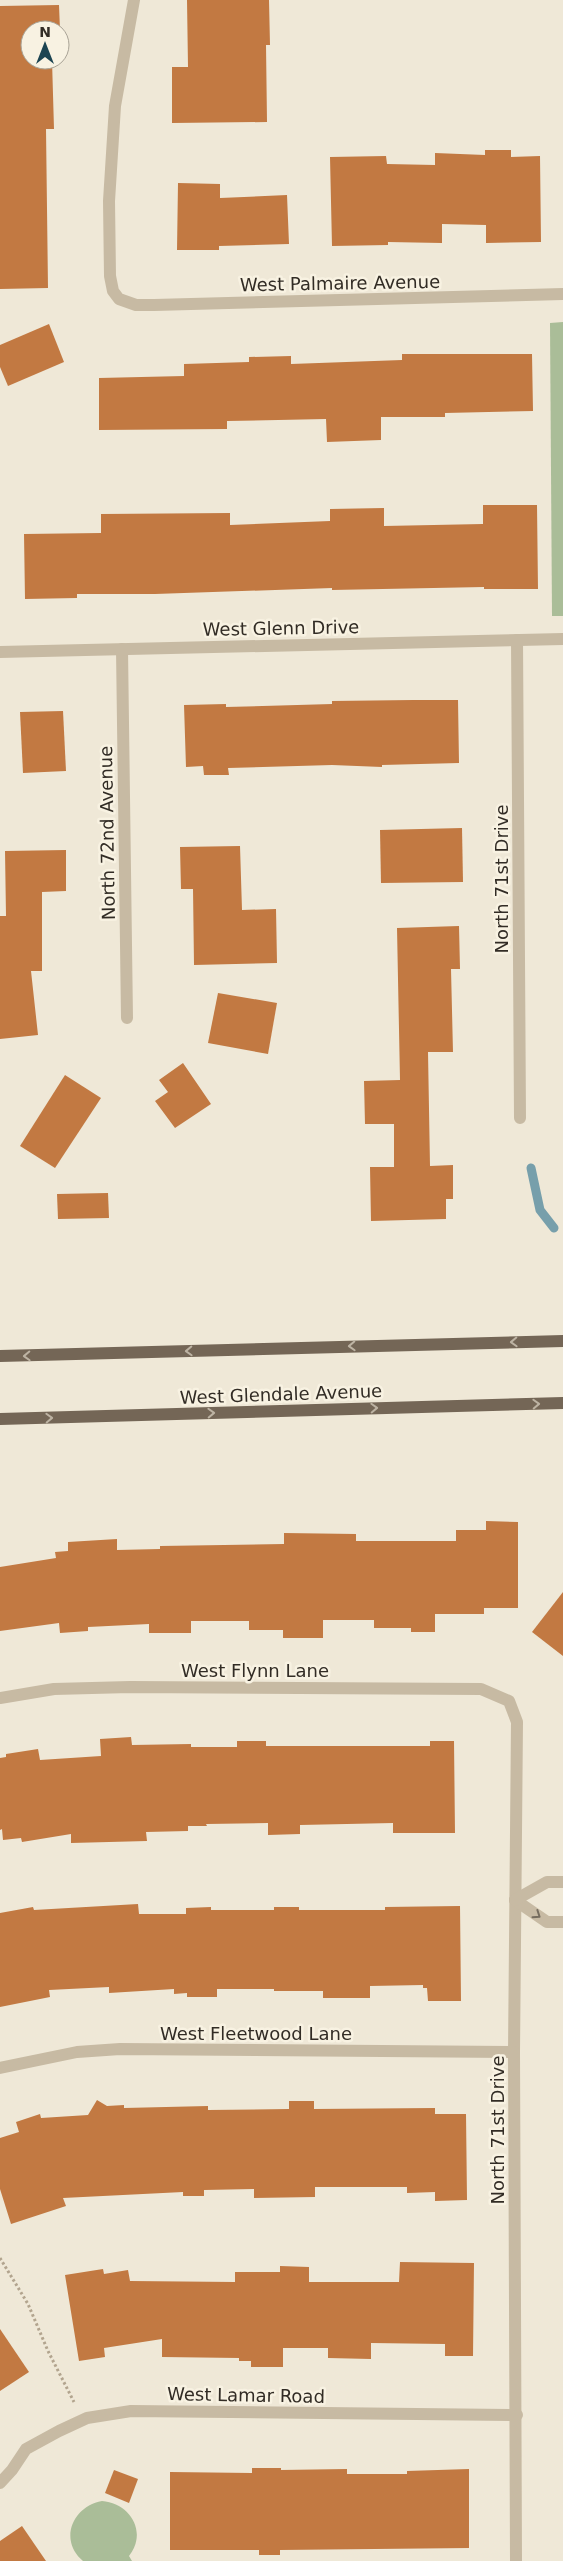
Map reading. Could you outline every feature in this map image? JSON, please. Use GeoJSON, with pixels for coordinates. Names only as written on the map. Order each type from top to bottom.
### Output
{"type":"FeatureCollection","features":[{"type":"Feature","properties":{"kind":"main road"},"geometry":{"type":"LineString","coordinates":[[0,1356],[563,1340]]}},
{"type":"Feature","properties":{"kind":"main road","name":"West Glendale Avenue"},"geometry":{"type":"LineString","coordinates":[[0,1419],[563,1403]]}},
{"type":"Feature","properties":{"kind":"street","name":"West Palmaire Avenue"},"geometry":{"type":"LineString","coordinates":[[134,0],[115,106],[109,201],[110,276],[113,291],[119,299],[136,305],[154,305],[563,294]]}},
{"type":"Feature","properties":{"kind":"street","name":"West Glenn Drive"},"geometry":{"type":"LineString","coordinates":[[0,652],[563,639]]}},
{"type":"Feature","properties":{"kind":"street","name":"North 71st Drive"},"geometry":{"type":"LineString","coordinates":[[517,640],[520,1118]]}},
{"type":"Feature","properties":{"kind":"street","name":"North 72nd Avenue"},"geometry":{"type":"LineString","coordinates":[[122,649],[127,1018]]}},
{"type":"Feature","properties":{"kind":"street","name":"West Flynn Lane"},"geometry":{"type":"LineString","coordinates":[[0,1698],[54,1689],[140,1687],[481,1689],[509,1700]]}},
{"type":"Feature","properties":{"kind":"street","name":"North 71st Drive"},"geometry":{"type":"LineString","coordinates":[[509,1700],[517,1722],[514,2052],[517,2415],[516,2561]]}},
{"type":"Feature","properties":{"kind":"street"},"geometry":{"type":"LineString","coordinates":[[563,1882],[547,1882],[515,1900],[547,1922],[563,1922]]}},
{"type":"Feature","properties":{"kind":"street","name":"West Fleetwood Lane"},"geometry":{"type":"LineString","coordinates":[[0,2068],[77,2052],[120,2049],[514,2052]]}},
{"type":"Feature","properties":{"kind":"street","name":"West Lamar Road"},"geometry":{"type":"LineString","coordinates":[[0,2484],[26,2449],[88,2418],[131,2411],[517,2415]]}},
{"type":"Feature","properties":{"kind":"path"},"geometry":{"type":"LineString","coordinates":[[0,2258],[28,2304],[48,2351],[75,2403]]}},
{"type":"Feature","properties":{"kind":"green space"},"geometry":{"type":"Polygon","coordinates":[[[563,322],[563,616],[552,616],[550,323],[563,322]]]}},
{"type":"Feature","properties":{"kind":"green space"},"geometry":{"type":"Polygon","coordinates":[[[102,2501],[121,2507],[133,2520],[137,2538],[129,2556],[132,2561],[83,2561],[75,2553],[70,2534],[72,2525],[83,2510],[92,2504],[102,2501]]]}},
{"type":"Feature","properties":{"kind":"building"},"geometry":{"type":"Polygon","coordinates":[[[187,0],[269,0],[270,45],[266,45],[267,122],[172,123],[172,67],[188,67],[187,0]]]}},
{"type":"Feature","properties":{"kind":"building"},"geometry":{"type":"Polygon","coordinates":[[[59,5],[60,20],[20,20],[20,70],[52,70],[54,129],[46,129],[48,288],[0,289],[0,6],[59,5]]]}},
{"type":"Feature","properties":{"kind":"building"},"geometry":{"type":"Polygon","coordinates":[[[485,150],[511,150],[511,157],[540,156],[541,242],[486,243],[486,225],[442,224],[442,243],[388,242],[388,245],[332,246],[330,157],[386,156],[387,164],[435,165],[435,153],[485,155],[485,150]]]}},
{"type":"Feature","properties":{"kind":"building"},"geometry":{"type":"Polygon","coordinates":[[[178,183],[220,184],[220,198],[287,195],[289,244],[219,246],[219,250],[177,250],[178,183]]]}},
{"type":"Feature","properties":{"kind":"building"},"geometry":{"type":"Polygon","coordinates":[[[49,324],[64,362],[8,386],[0,367],[0,345],[49,324]]]}},
{"type":"Feature","properties":{"kind":"building"},"geometry":{"type":"Polygon","coordinates":[[[402,354],[532,354],[533,411],[445,413],[445,417],[381,417],[381,440],[327,442],[326,419],[227,421],[227,429],[99,430],[99,378],[184,376],[184,364],[249,362],[249,357],[291,356],[291,364],[402,360],[402,354]]]}},
{"type":"Feature","properties":{"kind":"building"},"geometry":{"type":"Polygon","coordinates":[[[483,505],[537,505],[538,589],[484,589],[484,587],[332,590],[332,588],[155,594],[77,594],[77,598],[25,599],[24,534],[101,533],[101,514],[230,513],[230,525],[330,521],[330,509],[384,508],[384,526],[483,524],[483,505]]]}},
{"type":"Feature","properties":{"kind":"building"},"geometry":{"type":"Polygon","coordinates":[[[458,700],[459,763],[382,765],[382,767],[332,765],[228,768],[229,775],[204,775],[203,766],[186,767],[184,705],[226,704],[226,707],[332,704],[332,701],[458,700]]]}},
{"type":"Feature","properties":{"kind":"building"},"geometry":{"type":"Polygon","coordinates":[[[63,711],[66,771],[23,773],[20,712],[63,711]]]}},
{"type":"Feature","properties":{"kind":"building"},"geometry":{"type":"Polygon","coordinates":[[[462,828],[463,882],[381,883],[380,830],[462,828]]]}},
{"type":"Feature","properties":{"kind":"building"},"geometry":{"type":"Polygon","coordinates":[[[240,846],[242,910],[276,909],[277,963],[194,965],[193,889],[181,889],[180,847],[240,846]]]}},
{"type":"Feature","properties":{"kind":"building"},"geometry":{"type":"Polygon","coordinates":[[[66,850],[66,891],[42,892],[42,971],[31,971],[38,1035],[0,1039],[0,916],[6,916],[5,851],[66,850]]]}},
{"type":"Feature","properties":{"kind":"building"},"geometry":{"type":"Polygon","coordinates":[[[459,926],[460,969],[451,969],[453,1052],[428,1052],[430,1166],[453,1165],[453,1199],[446,1199],[446,1219],[371,1221],[370,1167],[394,1167],[394,1124],[365,1124],[364,1081],[400,1080],[397,928],[459,926]]]}},
{"type":"Feature","properties":{"kind":"building"},"geometry":{"type":"Polygon","coordinates":[[[218,993],[277,1003],[268,1054],[208,1043],[218,993]]]}},
{"type":"Feature","properties":{"kind":"building"},"geometry":{"type":"Polygon","coordinates":[[[183,1063],[211,1104],[175,1128],[155,1101],[168,1092],[159,1080],[183,1063]]]}},
{"type":"Feature","properties":{"kind":"building"},"geometry":{"type":"Polygon","coordinates":[[[65,1075],[101,1098],[55,1168],[20,1146],[65,1075]]]}},
{"type":"Feature","properties":{"kind":"building"},"geometry":{"type":"Polygon","coordinates":[[[108,1193],[109,1218],[58,1219],[57,1194],[108,1193]]]}},
{"type":"Feature","properties":{"kind":"building"},"geometry":{"type":"Polygon","coordinates":[[[486,1521],[518,1522],[518,1608],[484,1608],[484,1614],[435,1614],[435,1632],[411,1632],[411,1628],[374,1628],[374,1620],[323,1620],[323,1638],[283,1638],[283,1630],[249,1630],[249,1621],[191,1621],[191,1633],[149,1633],[149,1624],[88,1627],[88,1631],[60,1633],[59,1623],[0,1631],[0,1567],[56,1558],[55,1552],[68,1551],[68,1542],[117,1539],[117,1550],[160,1549],[160,1546],[284,1544],[284,1533],[356,1534],[356,1541],[456,1541],[456,1530],[486,1530],[486,1521]]]}},
{"type":"Feature","properties":{"kind":"building"},"geometry":{"type":"Polygon","coordinates":[[[563,1592],[563,1656],[532,1632],[563,1592]]]}},
{"type":"Feature","properties":{"kind":"building"},"geometry":{"type":"Polygon","coordinates":[[[131,1737],[132,1745],[191,1744],[191,1747],[237,1747],[237,1741],[266,1741],[266,1746],[430,1746],[430,1741],[454,1741],[455,1833],[393,1833],[393,1823],[300,1825],[300,1834],[268,1835],[268,1823],[206,1824],[207,1826],[188,1826],[188,1831],[146,1832],[147,1841],[71,1843],[71,1834],[22,1842],[21,1838],[3,1840],[2,1829],[0,1830],[0,1758],[6,1757],[6,1754],[38,1749],[40,1760],[101,1756],[100,1739],[131,1737]]]}},
{"type":"Feature","properties":{"kind":"building"},"geometry":{"type":"Polygon","coordinates":[[[138,1904],[139,1914],[186,1914],[186,1908],[211,1907],[211,1910],[274,1910],[274,1907],[299,1907],[299,1910],[385,1910],[385,1907],[460,1906],[461,2001],[428,2001],[427,1988],[423,1988],[423,1985],[370,1986],[370,1998],[323,1998],[323,1991],[274,1991],[274,1989],[217,1989],[217,1997],[187,1997],[187,1993],[174,1994],[174,1989],[109,1993],[109,1987],[49,1990],[50,1997],[0,2007],[0,1913],[33,1907],[34,1910],[138,1904]]]}},
{"type":"Feature","properties":{"kind":"building"},"geometry":{"type":"Polygon","coordinates":[[[97,2100],[107,2106],[124,2105],[124,2108],[208,2106],[208,2110],[289,2109],[289,2101],[314,2101],[314,2109],[435,2108],[435,2114],[466,2114],[467,2200],[435,2201],[435,2192],[407,2193],[407,2187],[315,2187],[315,2197],[254,2198],[254,2189],[204,2190],[204,2196],[183,2196],[183,2192],[63,2198],[66,2206],[11,2224],[0,2189],[0,2138],[19,2132],[16,2122],[40,2114],[41,2118],[88,2115],[97,2100]]]}},
{"type":"Feature","properties":{"kind":"building"},"geometry":{"type":"Polygon","coordinates":[[[400,2262],[474,2263],[473,2356],[445,2356],[445,2344],[371,2343],[371,2359],[328,2358],[328,2348],[283,2348],[283,2367],[251,2367],[251,2361],[239,2361],[239,2358],[162,2357],[162,2339],[104,2348],[105,2357],[79,2361],[65,2275],[103,2269],[104,2274],[128,2270],[130,2281],[235,2282],[235,2272],[280,2272],[280,2266],[309,2267],[309,2282],[399,2282],[400,2262]]]}},
{"type":"Feature","properties":{"kind":"building"},"geometry":{"type":"Polygon","coordinates":[[[0,2329],[29,2372],[0,2391],[0,2329]]]}},
{"type":"Feature","properties":{"kind":"building"},"geometry":{"type":"Polygon","coordinates":[[[252,2468],[281,2468],[281,2470],[347,2469],[347,2474],[407,2474],[407,2471],[469,2469],[469,2548],[280,2550],[280,2555],[259,2555],[259,2550],[170,2550],[170,2472],[252,2473],[252,2468]]]}},
{"type":"Feature","properties":{"kind":"building"},"geometry":{"type":"Polygon","coordinates":[[[114,2470],[138,2479],[129,2503],[105,2493],[114,2470]]]}},
{"type":"Feature","properties":{"kind":"building"},"geometry":{"type":"Polygon","coordinates":[[[22,2526],[46,2561],[0,2561],[0,2541],[22,2526]]]}},
{"type":"Feature","properties":{"kind":"waterway"},"geometry":{"type":"LineString","coordinates":[[531,1168],[540,1210],[554,1228]]}}]}
